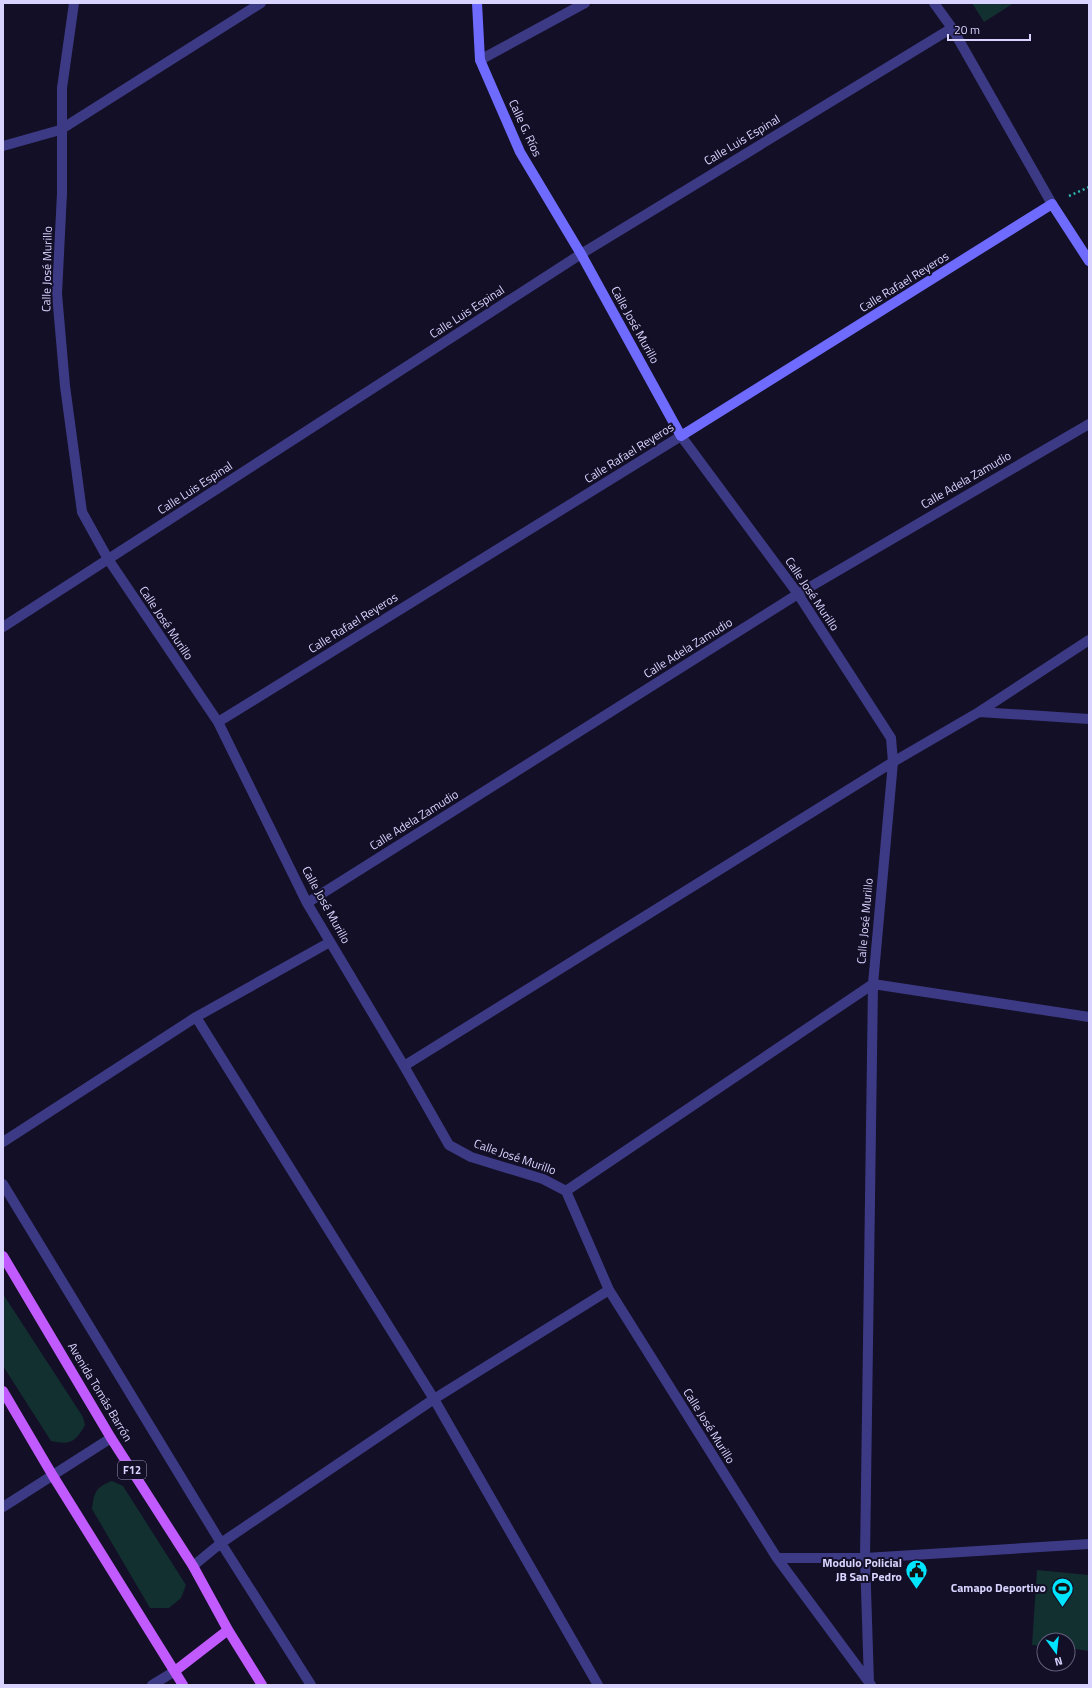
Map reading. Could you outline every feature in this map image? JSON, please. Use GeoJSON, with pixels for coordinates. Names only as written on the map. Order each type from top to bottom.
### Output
{"type":"FeatureCollection","features":[{"type":"Feature","properties":{"kind":"main road","name":"Avenida Tomás Barrón"},"geometry":{"type":"LineString","coordinates":[[3,1256],[112,1438],[193,1566],[228,1630],[262,1685]]}},
{"type":"Feature","properties":{"kind":"main road"},"geometry":{"type":"LineString","coordinates":[[3,1391],[53,1476],[183,1685]]}},
{"type":"Feature","properties":{"kind":"main road"},"geometry":{"type":"LineString","coordinates":[[175,1671],[228,1630]]}},
{"type":"Feature","properties":{"kind":"street","name":"Calle José Murillo"},"geometry":{"type":"LineString","coordinates":[[74,3],[62,88],[60,130],[62,193],[57,294],[65,386],[82,512],[108,560],[218,722],[308,903],[449,1145],[471,1157],[542,1179],[566,1191],[609,1290],[777,1558],[870,1684]]}},
{"type":"Feature","properties":{"kind":"street"},"geometry":{"type":"LineString","coordinates":[[3,146],[60,130],[261,3]]}},
{"type":"Feature","properties":{"kind":"street","name":"Calle G. Ríos"},"geometry":{"type":"LineString","coordinates":[[477,3],[480,60],[520,152],[581,254]]}},
{"type":"Feature","properties":{"kind":"street"},"geometry":{"type":"LineString","coordinates":[[480,60],[585,3]]}},
{"type":"Feature","properties":{"kind":"street"},"geometry":{"type":"LineString","coordinates":[[934,3],[952,28],[1052,204],[1089,261]]}},
{"type":"Feature","properties":{"kind":"street","name":"Calle Luis Espinal"},"geometry":{"type":"LineString","coordinates":[[3,628],[581,254],[952,28]]}},
{"type":"Feature","properties":{"kind":"street","name":"Calle Rafael Reyeros"},"geometry":{"type":"LineString","coordinates":[[218,722],[681,436],[1052,204]]}},
{"type":"Feature","properties":{"kind":"street","name":"Calle José Murillo"},"geometry":{"type":"LineString","coordinates":[[581,254],[681,436],[798,594],[891,738],[893,762],[873,984],[865,1558],[870,1684]]}},
{"type":"Feature","properties":{"kind":"street","name":"Calle Adela Zamudio"},"geometry":{"type":"LineString","coordinates":[[308,903],[798,594],[1089,424]]}},
{"type":"Feature","properties":{"kind":"street"},"geometry":{"type":"LineString","coordinates":[[404,1066],[893,762],[979,712],[1089,640]]}},
{"type":"Feature","properties":{"kind":"street"},"geometry":{"type":"LineString","coordinates":[[979,712],[1089,719]]}},
{"type":"Feature","properties":{"kind":"street"},"geometry":{"type":"LineString","coordinates":[[3,1142],[196,1017],[330,942]]}},
{"type":"Feature","properties":{"kind":"street"},"geometry":{"type":"LineString","coordinates":[[566,1191],[873,984],[1089,1017]]}},
{"type":"Feature","properties":{"kind":"street"},"geometry":{"type":"LineString","coordinates":[[196,1017],[434,1399],[598,1685]]}},
{"type":"Feature","properties":{"kind":"street"},"geometry":{"type":"LineString","coordinates":[[3,1184],[221,1544],[311,1685]]}},
{"type":"Feature","properties":{"kind":"street"},"geometry":{"type":"LineString","coordinates":[[193,1566],[221,1544],[434,1399],[609,1290]]}},
{"type":"Feature","properties":{"kind":"street"},"geometry":{"type":"LineString","coordinates":[[3,1507],[112,1438]]}},
{"type":"Feature","properties":{"kind":"street"},"geometry":{"type":"LineString","coordinates":[[777,1558],[865,1558],[1089,1544]]}},
{"type":"Feature","properties":{"kind":"street"},"geometry":{"type":"LineString","coordinates":[[152,1685],[175,1671]]}},
{"type":"Feature","properties":{"kind":"green space"},"geometry":{"type":"Polygon","coordinates":[[[972,3],[1014,3],[984,22],[972,3]]]}},
{"type":"Feature","properties":{"kind":"green space"},"geometry":{"type":"Polygon","coordinates":[[[3,1294],[83,1417],[85,1425],[78,1436],[71,1441],[63,1443],[51,1441],[3,1366],[3,1294]]]}},
{"type":"Feature","properties":{"kind":"green space"},"geometry":{"type":"Polygon","coordinates":[[[112,1481],[123,1486],[186,1585],[181,1598],[169,1608],[150,1608],[92,1509],[95,1494],[99,1488],[112,1481]]]}},
{"type":"Feature","properties":{"kind":"green space","name":"Camapo Deportivo"},"geometry":{"type":"Polygon","coordinates":[[[1037,1570],[1089,1575],[1089,1651],[1076,1649],[1076,1632],[1036,1632],[1036,1645],[1032,1645],[1037,1570]]]}},
{"type":"Feature","properties":{"kind":"place","name":"Modulo Policial JB San Pedro"},"geometry":{"type":"Point","coordinates":[917,1590]}},
{"type":"Feature","properties":{"kind":"place","name":"Camapo Deportivo"},"geometry":{"type":"Point","coordinates":[1062,1608]}}]}
